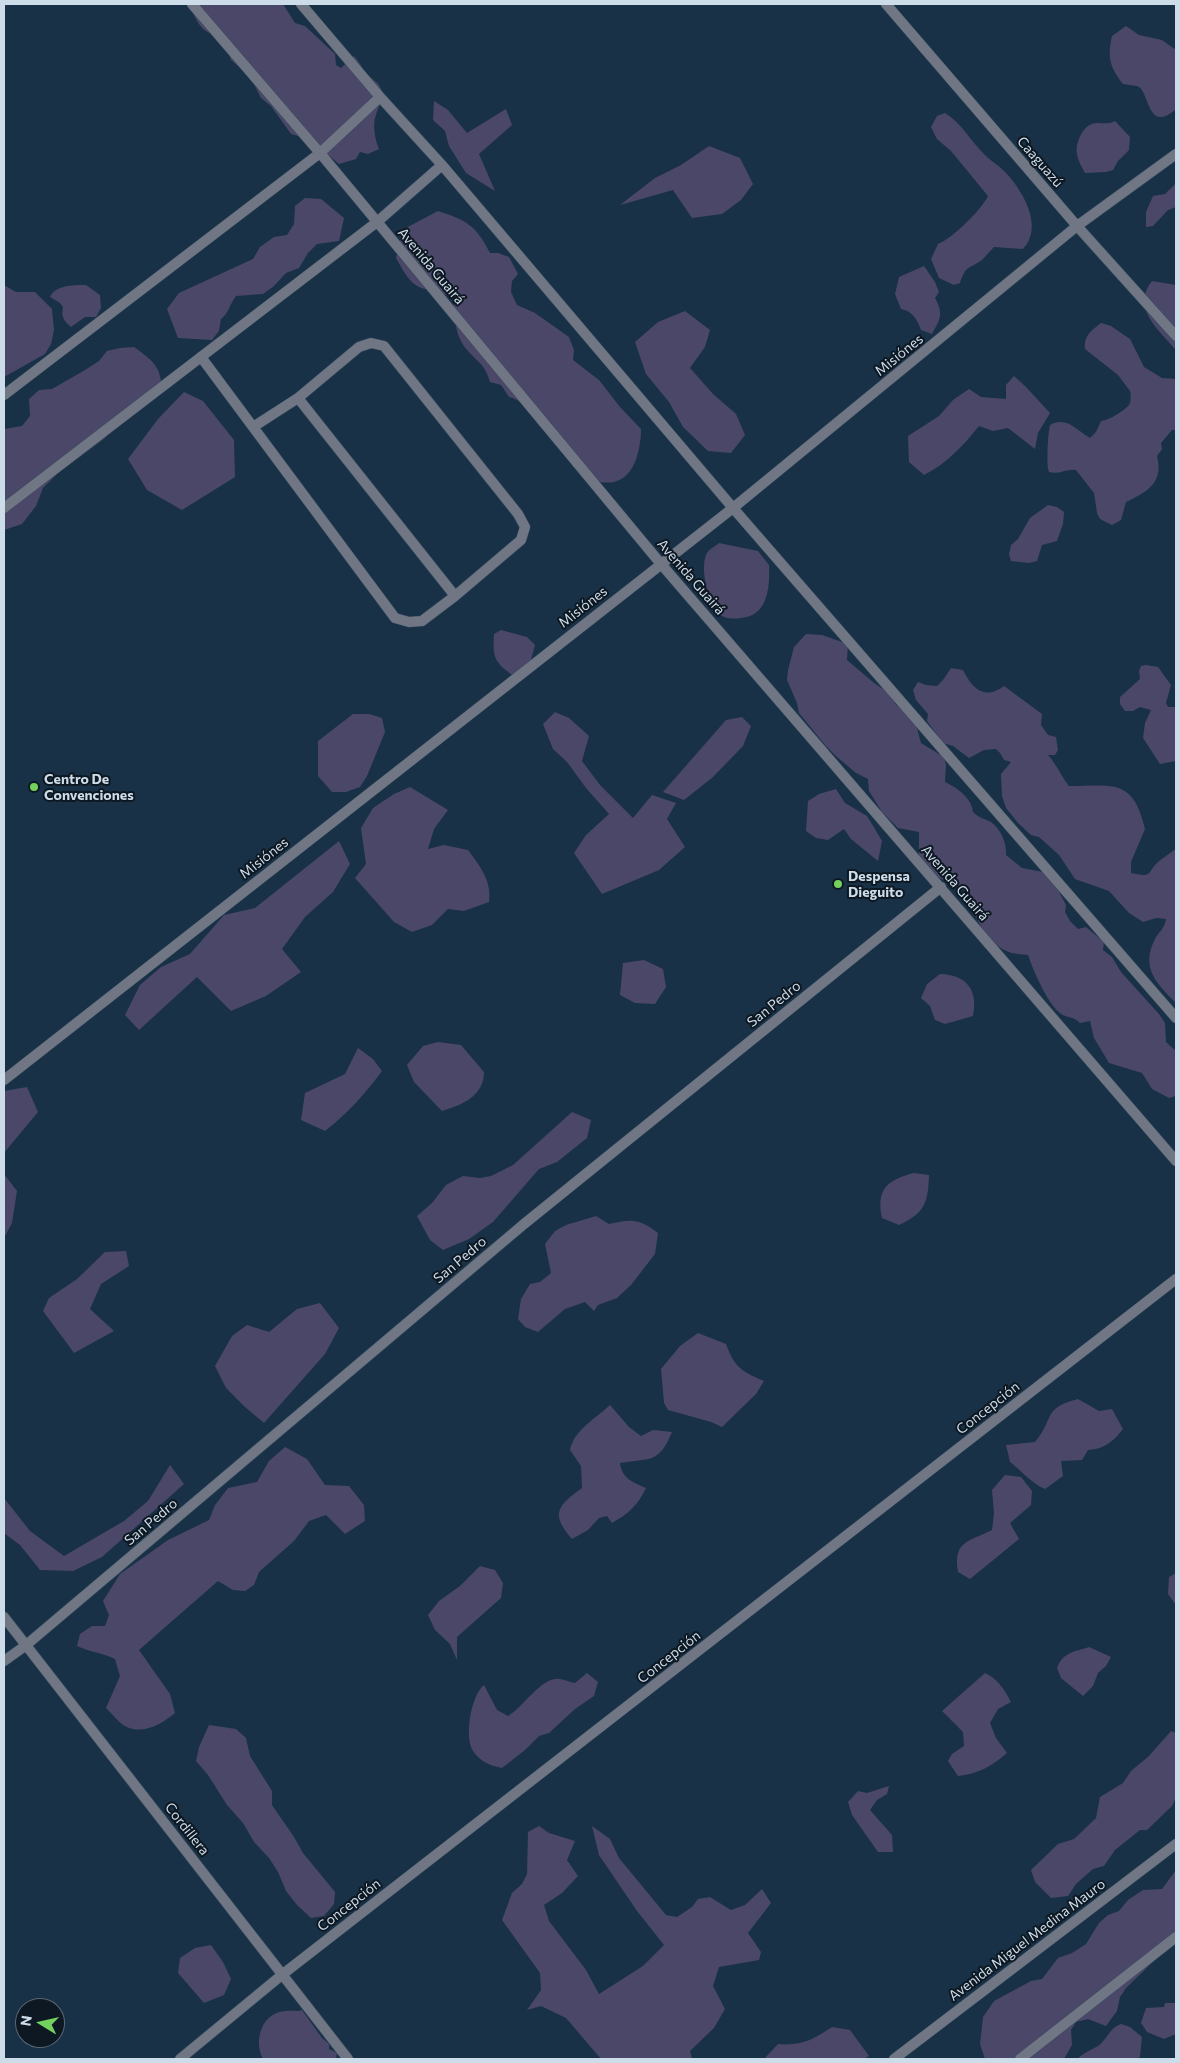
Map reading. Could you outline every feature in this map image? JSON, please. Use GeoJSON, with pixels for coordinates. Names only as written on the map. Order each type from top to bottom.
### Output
{"type":"FeatureCollection","features":[{"type":"Feature","properties":{"kind":"street","name":"Avenida Guairá"},"geometry":{"type":"LineString","coordinates":[[192,4],[320,153],[661,564],[1176,1161]]}},
{"type":"Feature","properties":{"kind":"street"},"geometry":{"type":"LineString","coordinates":[[301,4],[380,97],[442,165],[733,508],[1176,1018]]}},
{"type":"Feature","properties":{"kind":"street","name":"Caaguazú"},"geometry":{"type":"LineString","coordinates":[[886,4],[1077,226],[1176,336]]}},
{"type":"Feature","properties":{"kind":"street"},"geometry":{"type":"LineString","coordinates":[[4,395],[320,153],[380,97]]}},
{"type":"Feature","properties":{"kind":"street","name":"Misiónes"},"geometry":{"type":"LineString","coordinates":[[4,1080],[733,508],[1077,226],[1176,154]]}},
{"type":"Feature","properties":{"kind":"street"},"geometry":{"type":"LineString","coordinates":[[4,508],[377,222],[442,165]]}},
{"type":"Feature","properties":{"kind":"street"},"geometry":{"type":"LineString","coordinates":[[201,357],[253,427],[395,618],[409,622],[422,621],[455,596],[520,540],[525,527],[518,514],[384,346],[371,344],[359,347],[298,398],[253,427]]}},
{"type":"Feature","properties":{"kind":"street"},"geometry":{"type":"LineString","coordinates":[[298,398],[455,596]]}},
{"type":"Feature","properties":{"kind":"street","name":"San Pedro"},"geometry":{"type":"LineString","coordinates":[[4,1661],[25,1646],[524,1224],[941,887]]}},
{"type":"Feature","properties":{"kind":"street","name":"Concepción"},"geometry":{"type":"LineString","coordinates":[[180,2059],[283,1974],[1176,1279]]}},
{"type":"Feature","properties":{"kind":"street","name":"Cordillera"},"geometry":{"type":"LineString","coordinates":[[4,1617],[348,2059]]}},
{"type":"Feature","properties":{"kind":"street","name":"Avenida Miguel Medina Mauro"},"geometry":{"type":"LineString","coordinates":[[894,2059],[1176,1844]]}},
{"type":"Feature","properties":{"kind":"street"},"geometry":{"type":"LineString","coordinates":[[1020,2059],[1176,1937]]}},
{"type":"Feature","properties":{"kind":"shaded area"},"geometry":{"type":"Polygon","coordinates":[[[188,4],[283,4],[295,23],[305,26],[335,54],[336,65],[341,68],[354,56],[382,92],[374,123],[379,149],[368,154],[360,152],[356,159],[339,164],[309,139],[291,134],[271,106],[261,98],[250,76],[231,60],[223,37],[205,30],[188,4]]]}},
{"type":"Feature","properties":{"kind":"shaded area"},"geometry":{"type":"Polygon","coordinates":[[[1126,26],[1139,35],[1162,40],[1176,50],[1176,109],[1167,115],[1160,117],[1155,115],[1139,87],[1123,84],[1112,67],[1110,50],[1112,36],[1126,26]]]}},
{"type":"Feature","properties":{"kind":"shaded area"},"geometry":{"type":"Polygon","coordinates":[[[434,101],[448,110],[467,133],[506,109],[512,125],[479,154],[495,191],[466,173],[449,146],[445,131],[433,120],[434,101]]]}},
{"type":"Feature","properties":{"kind":"shaded area"},"geometry":{"type":"Polygon","coordinates":[[[945,113],[961,127],[980,150],[1004,171],[1019,189],[1029,210],[1032,230],[1029,240],[1023,249],[994,247],[982,260],[966,270],[960,283],[954,285],[939,278],[931,259],[938,244],[966,223],[988,196],[951,151],[937,139],[931,127],[937,116],[945,113]]]}},
{"type":"Feature","properties":{"kind":"shaded area"},"geometry":{"type":"Polygon","coordinates":[[[1115,121],[1130,137],[1129,150],[1118,161],[1113,170],[1085,173],[1078,159],[1077,150],[1082,132],[1092,124],[1115,121]]]}},
{"type":"Feature","properties":{"kind":"shaded area"},"geometry":{"type":"Polygon","coordinates":[[[709,146],[740,158],[753,184],[741,200],[722,214],[692,218],[673,190],[620,205],[655,178],[681,165],[709,146]]]}},
{"type":"Feature","properties":{"kind":"shaded area"},"geometry":{"type":"Polygon","coordinates":[[[1176,183],[1176,207],[1168,210],[1153,226],[1146,227],[1146,212],[1153,196],[1165,194],[1176,183]]]}},
{"type":"Feature","properties":{"kind":"shaded area"},"geometry":{"type":"Polygon","coordinates":[[[305,198],[321,199],[344,218],[339,241],[317,244],[308,253],[299,268],[286,273],[274,286],[263,294],[236,296],[221,319],[219,331],[212,340],[178,338],[167,309],[179,293],[253,259],[260,247],[274,237],[287,235],[294,224],[295,206],[305,198]]]}},
{"type":"Feature","properties":{"kind":"shaded area"},"geometry":{"type":"Polygon","coordinates":[[[438,211],[456,217],[469,225],[480,236],[490,253],[498,253],[509,257],[518,274],[512,281],[511,292],[517,305],[535,313],[569,337],[574,350],[573,360],[599,380],[620,407],[641,429],[636,459],[629,473],[623,478],[611,482],[592,481],[564,439],[541,411],[532,410],[509,397],[501,385],[490,382],[484,368],[460,340],[455,320],[454,300],[443,294],[415,285],[404,272],[396,258],[402,230],[438,211]]]}},
{"type":"Feature","properties":{"kind":"shaded area"},"geometry":{"type":"Polygon","coordinates":[[[924,266],[935,282],[939,292],[935,298],[940,317],[932,334],[921,330],[912,314],[901,309],[895,294],[899,277],[924,266]]]}},
{"type":"Feature","properties":{"kind":"shaded area"},"geometry":{"type":"Polygon","coordinates":[[[1152,281],[1176,285],[1176,350],[1156,327],[1146,310],[1144,300],[1146,291],[1152,281]]]}},
{"type":"Feature","properties":{"kind":"shaded area"},"geometry":{"type":"Polygon","coordinates":[[[4,285],[16,292],[35,292],[52,309],[54,330],[51,344],[45,354],[4,377],[4,285]]]}},
{"type":"Feature","properties":{"kind":"shaded area"},"geometry":{"type":"Polygon","coordinates":[[[86,285],[100,295],[101,308],[96,317],[85,317],[71,327],[62,314],[63,307],[50,297],[52,293],[60,288],[86,285]]]}},
{"type":"Feature","properties":{"kind":"shaded area"},"geometry":{"type":"Polygon","coordinates":[[[685,311],[710,330],[705,347],[690,368],[713,394],[736,414],[745,435],[731,453],[708,451],[683,427],[669,402],[646,374],[635,342],[658,322],[685,311]]]}},
{"type":"Feature","properties":{"kind":"shaded area"},"geometry":{"type":"Polygon","coordinates":[[[1101,323],[1111,326],[1130,339],[1144,367],[1162,378],[1176,379],[1176,430],[1172,430],[1161,443],[1162,449],[1157,456],[1159,465],[1156,480],[1147,490],[1126,502],[1121,520],[1112,525],[1100,519],[1097,513],[1094,493],[1076,470],[1056,473],[1049,472],[1048,463],[1050,425],[1061,422],[1066,423],[1090,438],[1096,432],[1101,421],[1117,414],[1130,403],[1130,391],[1118,375],[1085,349],[1087,337],[1101,323]]]}},
{"type":"Feature","properties":{"kind":"shaded area"},"geometry":{"type":"Polygon","coordinates":[[[134,347],[148,357],[155,365],[161,381],[105,438],[57,474],[43,488],[36,506],[22,524],[4,530],[4,429],[22,426],[30,416],[29,399],[39,390],[52,389],[99,361],[107,351],[134,347]]]}},
{"type":"Feature","properties":{"kind":"shaded area"},"geometry":{"type":"Polygon","coordinates":[[[1014,376],[1050,413],[1038,433],[1035,449],[1008,428],[993,431],[979,426],[954,453],[924,475],[909,462],[908,436],[939,416],[953,400],[969,389],[981,397],[1006,399],[1006,385],[1014,376]]]}},
{"type":"Feature","properties":{"kind":"shaded area"},"geometry":{"type":"Polygon","coordinates":[[[184,392],[203,401],[234,440],[235,477],[182,510],[147,490],[128,459],[158,419],[184,392]]]}},
{"type":"Feature","properties":{"kind":"shaded area"},"geometry":{"type":"Polygon","coordinates":[[[1048,505],[1057,507],[1064,512],[1063,524],[1057,541],[1042,545],[1037,561],[1029,563],[1011,561],[1009,554],[1011,545],[1018,539],[1030,518],[1048,505]]]}},
{"type":"Feature","properties":{"kind":"shaded area"},"geometry":{"type":"Polygon","coordinates":[[[719,543],[758,551],[769,565],[766,599],[757,612],[750,616],[737,619],[726,618],[717,612],[709,596],[706,587],[705,559],[708,552],[719,543]]]}},
{"type":"Feature","properties":{"kind":"shaded area"},"geometry":{"type":"Polygon","coordinates":[[[501,630],[527,637],[535,645],[529,667],[516,678],[500,664],[495,655],[494,634],[501,630]]]}},
{"type":"Feature","properties":{"kind":"shaded area"},"geometry":{"type":"Polygon","coordinates":[[[806,634],[822,635],[848,644],[847,660],[889,693],[896,705],[903,708],[916,724],[921,743],[944,757],[946,765],[945,782],[967,798],[975,814],[991,822],[998,829],[1004,842],[1006,855],[1022,868],[1043,872],[1056,886],[1066,905],[1065,912],[1070,921],[1078,929],[1086,927],[1104,942],[1103,950],[1112,957],[1121,972],[1165,1023],[1166,1042],[1176,1051],[1176,1096],[1169,1098],[1152,1089],[1142,1073],[1109,1063],[1094,1038],[1090,1021],[1080,1023],[1063,1015],[1052,1005],[1028,955],[1009,952],[986,935],[977,918],[968,892],[919,868],[919,832],[898,828],[882,812],[869,791],[868,779],[856,773],[837,757],[799,713],[797,703],[787,680],[794,647],[806,634]]]}},
{"type":"Feature","properties":{"kind":"shaded area"},"geometry":{"type":"Polygon","coordinates":[[[1141,666],[1158,667],[1171,685],[1166,703],[1168,707],[1176,707],[1176,761],[1160,764],[1143,738],[1145,723],[1151,710],[1140,707],[1133,711],[1125,711],[1120,704],[1120,697],[1140,679],[1139,671],[1141,666]]]}},
{"type":"Feature","properties":{"kind":"shaded area"},"geometry":{"type":"Polygon","coordinates":[[[951,668],[963,670],[970,682],[979,690],[990,692],[1004,686],[1042,714],[1041,725],[1048,735],[1056,737],[1058,750],[1055,755],[1048,755],[1069,786],[1110,786],[1128,793],[1140,813],[1145,829],[1131,862],[1131,873],[1149,874],[1158,862],[1176,849],[1176,1003],[1157,982],[1150,967],[1149,959],[1155,939],[1164,926],[1166,919],[1156,918],[1143,922],[1129,913],[1109,891],[1075,879],[1059,855],[1039,837],[1031,835],[1006,808],[1002,796],[1001,774],[1011,762],[1004,760],[996,749],[984,750],[969,758],[953,746],[943,743],[927,721],[928,714],[916,700],[913,690],[918,682],[937,686],[951,668]]]}},
{"type":"Feature","properties":{"kind":"shaded area"},"geometry":{"type":"Polygon","coordinates":[[[555,712],[569,718],[589,736],[582,761],[600,785],[633,818],[652,795],[676,803],[667,819],[685,847],[659,870],[602,894],[574,853],[586,835],[609,814],[586,788],[567,762],[553,749],[543,724],[555,712]]]}},
{"type":"Feature","properties":{"kind":"shaded area"},"geometry":{"type":"Polygon","coordinates":[[[353,714],[369,714],[382,718],[385,732],[367,776],[360,787],[346,792],[332,792],[318,776],[318,741],[353,714]]]}},
{"type":"Feature","properties":{"kind":"shaded area"},"geometry":{"type":"Polygon","coordinates":[[[742,717],[751,726],[743,746],[713,777],[684,800],[663,792],[726,720],[742,717]]]}},
{"type":"Feature","properties":{"kind":"shaded area"},"geometry":{"type":"Polygon","coordinates":[[[410,787],[448,810],[434,829],[428,849],[444,845],[468,850],[484,874],[489,887],[489,902],[464,911],[448,909],[432,925],[412,932],[394,922],[355,878],[366,864],[361,828],[373,808],[394,794],[410,787]]]}},
{"type":"Feature","properties":{"kind":"shaded area"},"geometry":{"type":"Polygon","coordinates":[[[836,789],[845,803],[867,816],[882,841],[878,861],[851,839],[844,829],[828,840],[816,838],[806,831],[808,801],[819,794],[836,789]]]}},
{"type":"Feature","properties":{"kind":"shaded area"},"geometry":{"type":"Polygon","coordinates":[[[339,841],[350,864],[333,892],[305,917],[282,949],[301,972],[266,996],[231,1011],[197,977],[139,1030],[125,1015],[140,985],[161,967],[190,954],[224,915],[255,908],[339,841]]]}},
{"type":"Feature","properties":{"kind":"shaded area"},"geometry":{"type":"Polygon","coordinates":[[[644,960],[663,969],[666,987],[655,1004],[635,1003],[620,995],[623,963],[644,960]]]}},
{"type":"Feature","properties":{"kind":"shaded area"},"geometry":{"type":"Polygon","coordinates":[[[940,974],[957,977],[968,986],[974,999],[973,1016],[945,1024],[935,1020],[930,1006],[921,998],[927,984],[940,974]]]}},
{"type":"Feature","properties":{"kind":"shaded area"},"geometry":{"type":"Polygon","coordinates":[[[438,1042],[461,1045],[484,1072],[480,1087],[471,1098],[457,1106],[442,1111],[414,1082],[407,1065],[423,1046],[438,1042]]]}},
{"type":"Feature","properties":{"kind":"shaded area"},"geometry":{"type":"Polygon","coordinates":[[[358,1048],[373,1059],[382,1071],[376,1079],[349,1110],[325,1131],[301,1120],[305,1093],[345,1074],[358,1048]]]}},
{"type":"Feature","properties":{"kind":"shaded area"},"geometry":{"type":"Polygon","coordinates":[[[27,1087],[38,1112],[4,1153],[4,1091],[27,1087]]]}},
{"type":"Feature","properties":{"kind":"shaded area"},"geometry":{"type":"Polygon","coordinates":[[[572,1112],[591,1120],[587,1138],[557,1162],[539,1169],[493,1222],[469,1239],[443,1250],[430,1240],[417,1216],[432,1203],[446,1185],[463,1176],[480,1178],[491,1176],[513,1165],[572,1112]]]}},
{"type":"Feature","properties":{"kind":"shaded area"},"geometry":{"type":"Polygon","coordinates":[[[914,1173],[929,1175],[928,1193],[920,1211],[908,1221],[899,1225],[882,1218],[881,1200],[882,1193],[886,1187],[897,1179],[914,1173]]]}},
{"type":"Feature","properties":{"kind":"shaded area"},"geometry":{"type":"Polygon","coordinates":[[[4,1174],[17,1191],[12,1223],[4,1238],[4,1174]]]}},
{"type":"Feature","properties":{"kind":"shaded area"},"geometry":{"type":"Polygon","coordinates":[[[596,1216],[609,1224],[635,1221],[651,1228],[658,1233],[655,1254],[631,1285],[617,1298],[598,1305],[594,1311],[585,1302],[565,1309],[538,1332],[525,1327],[518,1319],[521,1299],[530,1284],[540,1282],[551,1273],[545,1244],[555,1231],[566,1225],[596,1216]]]}},
{"type":"Feature","properties":{"kind":"shaded area"},"geometry":{"type":"Polygon","coordinates":[[[126,1251],[129,1266],[101,1284],[90,1309],[114,1331],[74,1353],[43,1311],[49,1298],[77,1279],[105,1252],[126,1251]]]}},
{"type":"Feature","properties":{"kind":"shaded area"},"geometry":{"type":"Polygon","coordinates":[[[320,1303],[339,1328],[325,1354],[264,1423],[226,1388],[215,1366],[232,1336],[247,1325],[269,1332],[297,1309],[320,1303]]]}},
{"type":"Feature","properties":{"kind":"shaded area"},"geometry":{"type":"Polygon","coordinates":[[[698,1333],[726,1344],[732,1359],[740,1368],[764,1381],[756,1394],[722,1427],[668,1410],[664,1403],[661,1369],[680,1346],[698,1333]]]}},
{"type":"Feature","properties":{"kind":"shaded area"},"geometry":{"type":"Polygon","coordinates":[[[1078,1399],[1099,1411],[1112,1409],[1123,1429],[1108,1444],[1088,1450],[1082,1460],[1061,1461],[1063,1476],[1045,1489],[1010,1462],[1006,1445],[1035,1442],[1054,1410],[1067,1402],[1078,1399]]]}},
{"type":"Feature","properties":{"kind":"shaded area"},"geometry":{"type":"Polygon","coordinates":[[[610,1405],[629,1427],[641,1436],[653,1430],[672,1432],[663,1450],[658,1455],[652,1458],[620,1463],[625,1476],[646,1488],[632,1508],[612,1523],[607,1516],[599,1518],[588,1530],[572,1539],[565,1530],[559,1516],[563,1505],[582,1488],[581,1466],[570,1450],[580,1431],[610,1405]]]}},
{"type":"Feature","properties":{"kind":"shaded area"},"geometry":{"type":"Polygon","coordinates":[[[285,1447],[307,1459],[325,1485],[349,1486],[364,1505],[365,1521],[345,1534],[326,1515],[309,1521],[294,1541],[259,1572],[254,1585],[245,1591],[233,1590],[218,1581],[139,1650],[170,1694],[175,1713],[165,1721],[146,1729],[140,1730],[124,1726],[106,1708],[120,1676],[115,1659],[77,1646],[80,1634],[92,1626],[105,1626],[109,1615],[103,1601],[120,1574],[168,1540],[209,1520],[215,1505],[228,1488],[257,1482],[269,1461],[285,1447]]]}},
{"type":"Feature","properties":{"kind":"shaded area"},"geometry":{"type":"Polygon","coordinates":[[[170,1465],[184,1484],[102,1557],[73,1571],[40,1570],[20,1545],[4,1533],[4,1498],[30,1531],[64,1556],[124,1521],[148,1501],[170,1465]]]}},
{"type":"Feature","properties":{"kind":"shaded area"},"geometry":{"type":"Polygon","coordinates":[[[1005,1475],[1021,1477],[1032,1491],[1031,1505],[1010,1523],[1019,1539],[970,1579],[958,1572],[957,1562],[960,1548],[969,1540],[992,1530],[994,1513],[992,1490],[1005,1475]]]}},
{"type":"Feature","properties":{"kind":"shaded area"},"geometry":{"type":"Polygon","coordinates":[[[480,1566],[495,1570],[503,1583],[501,1598],[457,1637],[457,1660],[450,1644],[435,1630],[428,1615],[439,1601],[460,1586],[480,1566]]]}},
{"type":"Feature","properties":{"kind":"shaded area"},"geometry":{"type":"Polygon","coordinates":[[[1176,1573],[1176,1605],[1168,1594],[1169,1577],[1176,1573]]]}},
{"type":"Feature","properties":{"kind":"shaded area"},"geometry":{"type":"Polygon","coordinates":[[[1089,1647],[1111,1657],[1106,1666],[1098,1673],[1093,1686],[1083,1696],[1061,1678],[1057,1668],[1066,1656],[1089,1647]]]}},
{"type":"Feature","properties":{"kind":"shaded area"},"geometry":{"type":"Polygon","coordinates":[[[587,1673],[598,1682],[594,1696],[575,1709],[549,1733],[539,1736],[502,1768],[479,1758],[473,1751],[469,1736],[470,1716],[479,1690],[484,1685],[497,1710],[508,1716],[543,1684],[555,1679],[575,1683],[587,1673]]]}},
{"type":"Feature","properties":{"kind":"shaded area"},"geometry":{"type":"Polygon","coordinates":[[[985,1673],[994,1678],[1011,1702],[998,1709],[990,1723],[996,1738],[1007,1753],[984,1769],[958,1776],[948,1761],[952,1754],[964,1746],[963,1732],[942,1711],[985,1673]]]}},
{"type":"Feature","properties":{"kind":"shaded area"},"geometry":{"type":"Polygon","coordinates":[[[209,1725],[236,1729],[246,1738],[250,1756],[272,1791],[272,1805],[303,1853],[335,1892],[334,1904],[324,1916],[311,1918],[297,1905],[286,1891],[278,1872],[269,1858],[254,1842],[243,1823],[227,1805],[208,1775],[196,1761],[199,1747],[209,1725]]]}},
{"type":"Feature","properties":{"kind":"shaded area"},"geometry":{"type":"Polygon","coordinates":[[[1171,1731],[1176,1733],[1176,1797],[1172,1806],[1147,1830],[1140,1830],[1115,1850],[1104,1866],[1093,1869],[1076,1884],[1068,1896],[1051,1898],[1035,1882],[1031,1870],[1058,1844],[1074,1839],[1096,1818],[1100,1797],[1123,1783],[1131,1771],[1149,1756],[1171,1731]]]}},
{"type":"Feature","properties":{"kind":"shaded area"},"geometry":{"type":"Polygon","coordinates":[[[889,1786],[887,1794],[877,1800],[870,1810],[892,1835],[893,1852],[878,1852],[852,1815],[848,1802],[858,1791],[867,1793],[889,1786]]]}},
{"type":"Feature","properties":{"kind":"shaded area"},"geometry":{"type":"Polygon","coordinates":[[[539,1826],[549,1833],[575,1841],[567,1860],[578,1876],[562,1893],[544,1905],[549,1921],[586,1970],[599,1994],[643,1966],[664,1945],[637,1911],[599,1855],[592,1826],[610,1839],[619,1858],[666,1915],[677,1917],[692,1907],[698,1899],[710,1897],[731,1910],[745,1905],[762,1889],[771,1903],[748,1933],[761,1952],[759,1960],[719,1967],[713,1986],[725,2009],[714,2028],[690,2051],[692,2059],[601,2059],[566,2018],[541,2006],[527,2010],[541,1990],[540,1973],[502,1920],[512,1893],[522,1884],[527,1874],[528,1832],[539,1826]]]}},
{"type":"Feature","properties":{"kind":"shaded area"},"geometry":{"type":"Polygon","coordinates":[[[1176,1870],[1176,1930],[1156,1959],[1126,1988],[1120,1997],[1117,2011],[1106,2026],[1088,2019],[1076,2022],[1071,2030],[1072,2045],[1064,2059],[985,2059],[980,2044],[983,2017],[994,2001],[1031,1981],[1042,1979],[1058,1958],[1072,1953],[1086,1944],[1099,1923],[1108,1915],[1119,1911],[1128,1900],[1143,1890],[1162,1889],[1176,1870]]]}},
{"type":"Feature","properties":{"kind":"shaded area"},"geometry":{"type":"Polygon","coordinates":[[[211,1945],[223,1962],[231,1979],[224,1995],[204,2003],[178,1973],[180,1958],[195,1948],[211,1945]]]}},
{"type":"Feature","properties":{"kind":"shaded area"},"geometry":{"type":"Polygon","coordinates":[[[1176,2001],[1176,2034],[1164,2039],[1147,2032],[1141,2023],[1146,2008],[1164,2007],[1165,2003],[1175,2003],[1176,2001]]]}},
{"type":"Feature","properties":{"kind":"shaded area"},"geometry":{"type":"Polygon","coordinates":[[[302,2010],[322,2038],[329,2044],[329,2049],[337,2053],[336,2059],[263,2059],[259,2044],[262,2028],[266,2022],[271,2016],[278,2013],[302,2010]]]}},
{"type":"Feature","properties":{"kind":"shaded area"},"geometry":{"type":"Polygon","coordinates":[[[1121,2024],[1130,2027],[1142,2037],[1140,2057],[1136,2059],[1077,2059],[1098,2046],[1114,2028],[1121,2024]]]}},
{"type":"Feature","properties":{"kind":"shaded area"},"geometry":{"type":"Polygon","coordinates":[[[832,2027],[850,2030],[869,2056],[864,2059],[764,2059],[778,2044],[800,2043],[832,2027]]]}},
{"type":"Feature","properties":{"kind":"place","name":"Centro De Convenciones"},"geometry":{"type":"Point","coordinates":[34,787]}},
{"type":"Feature","properties":{"kind":"place","name":"Despensa Dieguito"},"geometry":{"type":"Point","coordinates":[838,884]}}]}
